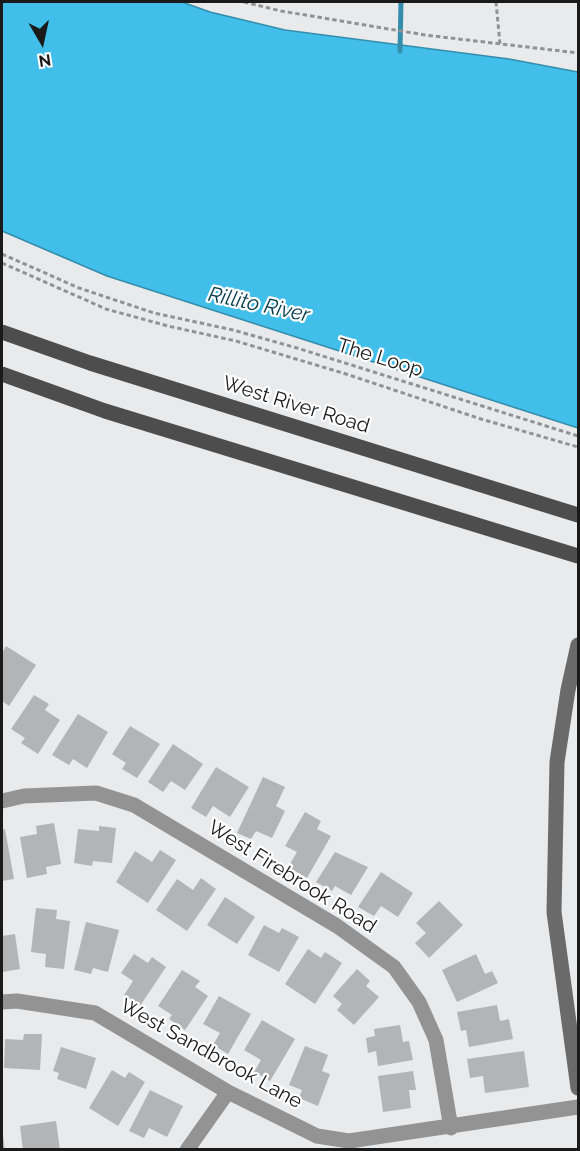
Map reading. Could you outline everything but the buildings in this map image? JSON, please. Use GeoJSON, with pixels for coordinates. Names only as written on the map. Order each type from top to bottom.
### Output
{"type":"FeatureCollection","features":[{"type":"Feature","properties":{"kind":"main road","name":"West River Road"},"geometry":{"type":"LineString","coordinates":[[2,332],[90,363],[579,515]]}},
{"type":"Feature","properties":{"kind":"main road"},"geometry":{"type":"LineString","coordinates":[[2,374],[105,411],[579,556]]}},
{"type":"Feature","properties":{"kind":"street"},"geometry":{"type":"LineString","coordinates":[[579,645],[568,690],[557,762],[554,912],[579,1088]]}},
{"type":"Feature","properties":{"kind":"street","name":"West Firebrook Road"},"geometry":{"type":"LineString","coordinates":[[2,801],[24,796],[96,793],[134,804],[338,926],[394,967],[419,1002],[436,1040],[451,1128]]}},
{"type":"Feature","properties":{"kind":"street","name":"West Sandbrook Lane"},"geometry":{"type":"LineString","coordinates":[[2,1002],[17,1001],[95,1013],[228,1092],[317,1136],[349,1141],[451,1128],[579,1107]]}},
{"type":"Feature","properties":{"kind":"street"},"geometry":{"type":"LineString","coordinates":[[188,1149],[228,1092]]}},
{"type":"Feature","properties":{"kind":"path"},"geometry":{"type":"LineString","coordinates":[[244,2],[281,11],[414,33],[579,53]]}},
{"type":"Feature","properties":{"kind":"path"},"geometry":{"type":"LineString","coordinates":[[495,2],[500,44]]}},
{"type":"Feature","properties":{"kind":"path","name":"The Loop"},"geometry":{"type":"LineString","coordinates":[[2,254],[79,288],[154,313],[233,330],[287,345],[579,436]]}},
{"type":"Feature","properties":{"kind":"path"},"geometry":{"type":"LineString","coordinates":[[2,263],[106,309],[236,341],[346,374],[481,419],[579,447]]}},
{"type":"Feature","properties":{"kind":"water","name":"Rillito River"},"geometry":{"type":"Polygon","coordinates":[[[2,2],[182,2],[210,12],[285,30],[509,59],[578,72],[578,428],[107,276],[2,231],[2,2]]]}},
{"type":"Feature","properties":{"kind":"waterway"},"geometry":{"type":"LineString","coordinates":[[400,51],[401,2]]}}]}
